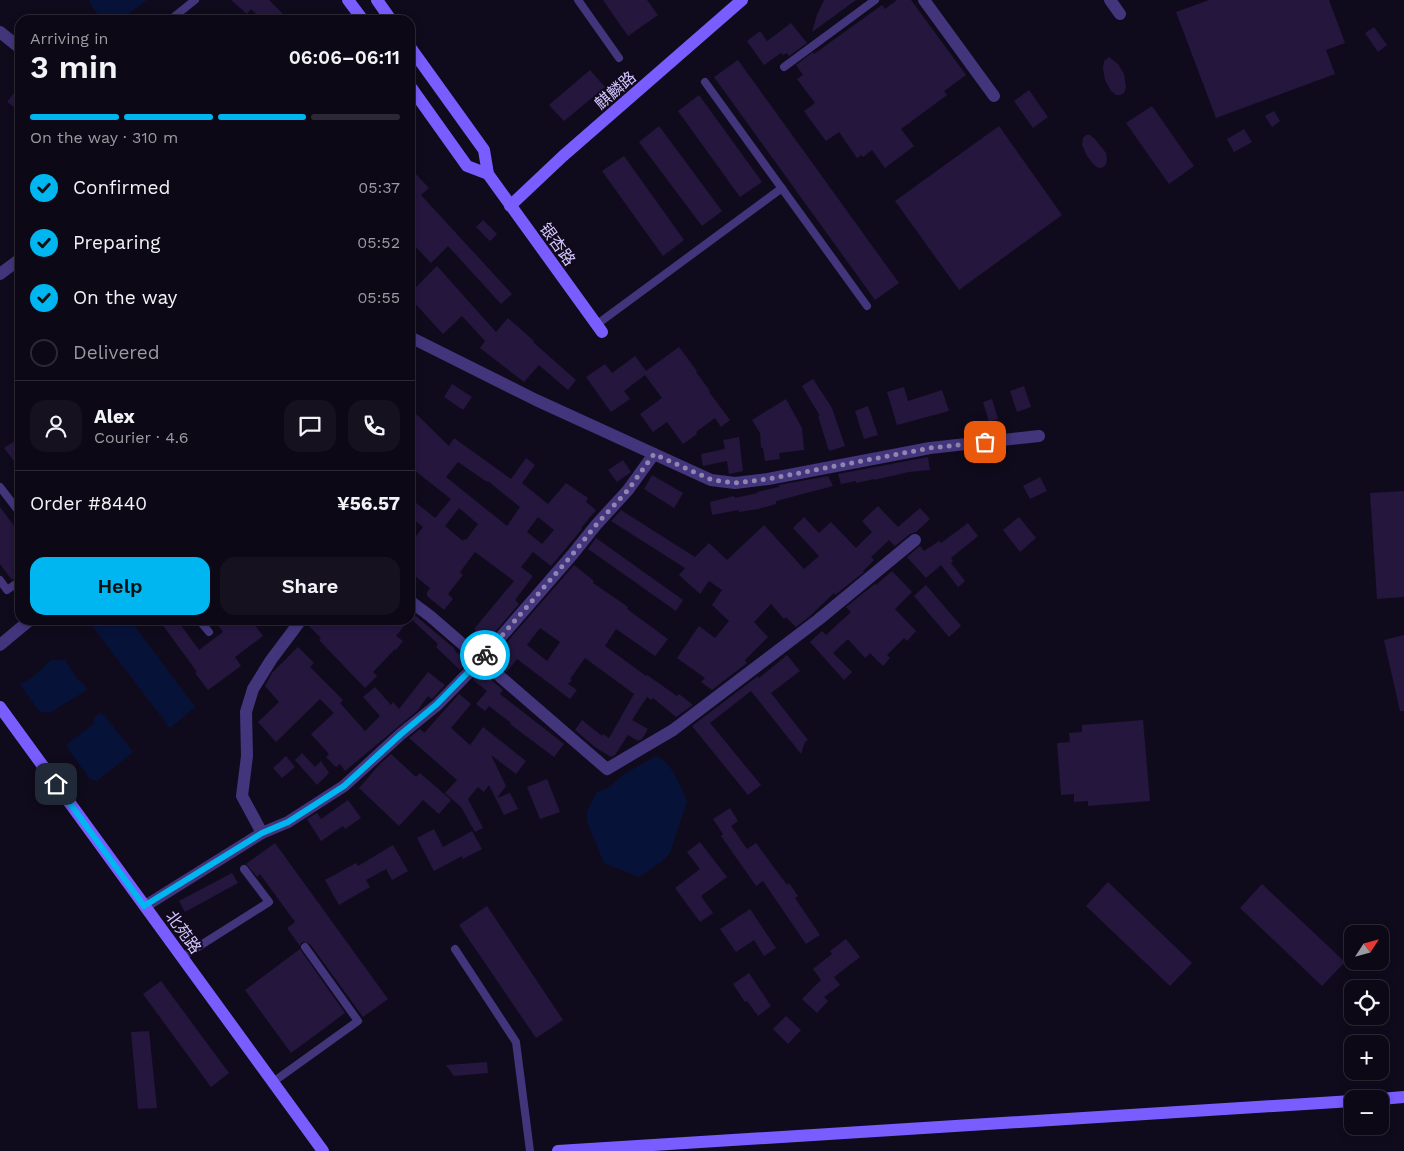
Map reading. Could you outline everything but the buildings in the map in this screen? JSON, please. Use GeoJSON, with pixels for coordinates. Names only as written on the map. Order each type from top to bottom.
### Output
{"type":"FeatureCollection","features":[{"type":"Feature","properties":{"kind":"street"},"geometry":{"type":"LineString","coordinates":[[348,0],[358,15]]}},
{"type":"Feature","properties":{"kind":"street"},"geometry":{"type":"LineString","coordinates":[[377,0],[388,15]]}},
{"type":"Feature","properties":{"kind":"street","name":"麒麟路"},"geometry":{"type":"LineString","coordinates":[[510,206],[563,156],[742,0]]}},
{"type":"Feature","properties":{"kind":"street"},"geometry":{"type":"LineString","coordinates":[[924,0],[994,96]]}},
{"type":"Feature","properties":{"kind":"street"},"geometry":{"type":"LineString","coordinates":[[1110,0],[1120,14]]}},
{"type":"Feature","properties":{"kind":"street"},"geometry":{"type":"LineString","coordinates":[[0,32],[15,44]]}},
{"type":"Feature","properties":{"kind":"street","name":"银杏路"},"geometry":{"type":"LineString","coordinates":[[415,53],[484,150],[488,174],[599,329]]}},
{"type":"Feature","properties":{"kind":"street"},"geometry":{"type":"LineString","coordinates":[[415,93],[467,166],[488,174]]}},
{"type":"Feature","properties":{"kind":"street"},"geometry":{"type":"LineString","coordinates":[[0,274],[15,263]]}},
{"type":"Feature","properties":{"kind":"street"},"geometry":{"type":"LineString","coordinates":[[415,340],[536,400],[712,480],[735,483],[768,479],[930,448],[1039,436]]}},
{"type":"Feature","properties":{"kind":"street"},"geometry":{"type":"LineString","coordinates":[[144,906],[262,833],[288,822],[344,786],[437,704],[480,660],[572,555],[628,490],[654,454]]}},
{"type":"Feature","properties":{"kind":"street"},"geometry":{"type":"LineString","coordinates":[[415,605],[607,769],[673,730],[818,620],[915,540]]}},
{"type":"Feature","properties":{"kind":"street"},"geometry":{"type":"LineString","coordinates":[[0,645],[24,625]]}},
{"type":"Feature","properties":{"kind":"street"},"geometry":{"type":"LineString","coordinates":[[262,833],[242,796],[247,756],[246,712],[253,689],[271,660],[297,625]]}},
{"type":"Feature","properties":{"kind":"street","name":"北苑路"},"geometry":{"type":"LineString","coordinates":[[0,708],[323,1151]]}},
{"type":"Feature","properties":{"kind":"street"},"geometry":{"type":"LineString","coordinates":[[1389,1098],[1404,1097]]}},
{"type":"Feature","properties":{"kind":"street"},"geometry":{"type":"LineString","coordinates":[[558,1151],[1344,1101]]}},
{"type":"Feature","properties":{"kind":"lane"},"geometry":{"type":"LineString","coordinates":[[176,15],[194,0]]}},
{"type":"Feature","properties":{"kind":"lane"},"geometry":{"type":"LineString","coordinates":[[578,0],[619,58]]}},
{"type":"Feature","properties":{"kind":"lane"},"geometry":{"type":"LineString","coordinates":[[784,67],[875,0]]}},
{"type":"Feature","properties":{"kind":"lane"},"geometry":{"type":"LineString","coordinates":[[705,82],[867,306]]}},
{"type":"Feature","properties":{"kind":"lane"},"geometry":{"type":"LineString","coordinates":[[599,329],[782,188]]}},
{"type":"Feature","properties":{"kind":"lane"},"geometry":{"type":"LineString","coordinates":[[0,487],[15,507]]}},
{"type":"Feature","properties":{"kind":"lane"},"geometry":{"type":"LineString","coordinates":[[0,580],[7,590],[15,584]]}},
{"type":"Feature","properties":{"kind":"lane"},"geometry":{"type":"LineString","coordinates":[[203,625],[208,632]]}},
{"type":"Feature","properties":{"kind":"lane"},"geometry":{"type":"LineString","coordinates":[[182,958],[269,902],[244,869]]}},
{"type":"Feature","properties":{"kind":"lane"},"geometry":{"type":"LineString","coordinates":[[273,1082],[358,1021],[305,947]]}},
{"type":"Feature","properties":{"kind":"lane"},"geometry":{"type":"LineString","coordinates":[[455,948],[516,1042],[530,1151]]}},
{"type":"Feature","properties":{"kind":"water"},"geometry":{"type":"Polygon","coordinates":[[[89,0],[147,0],[127,15],[99,15],[89,0]]]}},
{"type":"Feature","properties":{"kind":"water"},"geometry":{"type":"Polygon","coordinates":[[[92,625],[134,625],[195,707],[170,728],[92,625]]]}},
{"type":"Feature","properties":{"kind":"water"},"geometry":{"type":"Polygon","coordinates":[[[51,660],[65,660],[87,690],[49,713],[39,711],[20,684],[33,677],[51,660]]]}},
{"type":"Feature","properties":{"kind":"water"},"geometry":{"type":"Polygon","coordinates":[[[100,713],[105,716],[133,752],[97,781],[90,779],[67,747],[68,743],[94,724],[94,717],[100,713]]]}},
{"type":"Feature","properties":{"kind":"water"},"geometry":{"type":"Polygon","coordinates":[[[656,756],[671,769],[687,801],[670,853],[660,863],[639,877],[604,863],[587,821],[587,811],[597,792],[608,788],[626,773],[656,756]]]}},
{"type":"Feature","properties":{"kind":"way so far"},"geometry":{"type":"LineString","coordinates":[[485,655],[628,490],[654,454],[712,480],[735,483],[768,479],[930,448],[985,442]]}},
{"type":"Feature","properties":{"kind":"route"},"geometry":{"type":"LineString","coordinates":[[56,784],[144,906],[262,833],[288,822],[344,786],[437,704],[485,655]]}}]}
